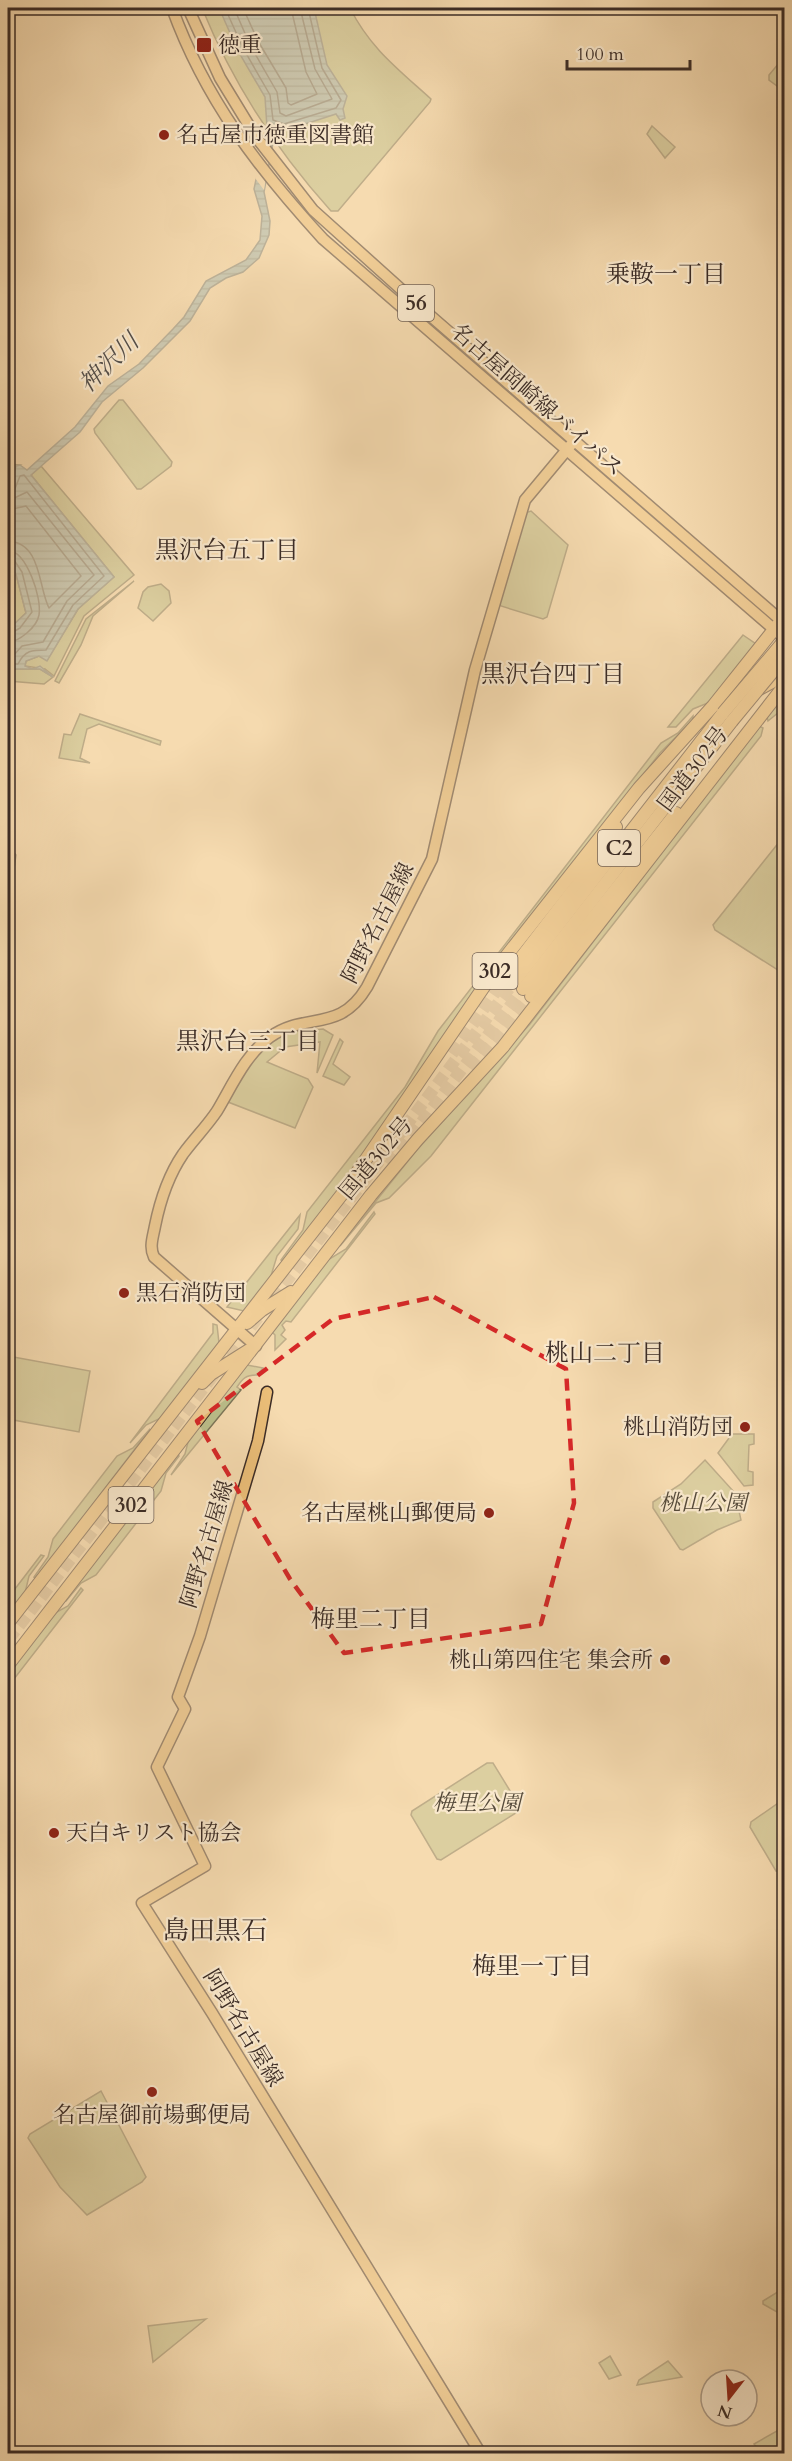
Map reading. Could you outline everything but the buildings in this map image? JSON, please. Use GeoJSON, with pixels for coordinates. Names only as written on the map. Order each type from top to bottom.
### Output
{"type":"FeatureCollection","features":[{"type":"Feature","properties":{"kind":"highway","name":"C2"},"geometry":{"type":"LineString","coordinates":[[728,717],[783,628]]}},
{"type":"Feature","properties":{"kind":"highway","name":"国道302号"},"geometry":{"type":"LineString","coordinates":[[8,1623],[343,1193],[496,969],[639,788],[783,628]]}},
{"type":"Feature","properties":{"kind":"highway","name":"C2"},"geometry":{"type":"LineString","coordinates":[[519,986],[728,717],[784,658]]}},
{"type":"Feature","properties":{"kind":"highway","name":"国道302号"},"geometry":{"type":"LineString","coordinates":[[698,723],[711,715],[729,696],[760,689],[784,669]]}},
{"type":"Feature","properties":{"kind":"highway","name":"国道302号"},"geometry":{"type":"LineString","coordinates":[[8,1665],[418,1139],[522,1025],[784,686]]}},
{"type":"Feature","properties":{"kind":"highway"},"geometry":{"type":"LineString","coordinates":[[519,986],[645,851],[704,779],[743,738]]}},
{"type":"Feature","properties":{"kind":"highway"},"geometry":{"type":"LineString","coordinates":[[519,986],[639,788]]}},
{"type":"Feature","properties":{"kind":"highway"},"geometry":{"type":"LineString","coordinates":[[236,1329],[243,1327],[262,1310],[305,1282]]}},
{"type":"Feature","properties":{"kind":"highway"},"geometry":{"type":"LineString","coordinates":[[182,1398],[192,1393],[211,1374],[256,1346]]}},
{"type":"Feature","properties":{"kind":"main road","name":"名古屋岡崎線バイパス"},"geometry":{"type":"LineString","coordinates":[[172,8],[216,101],[257,164],[323,239],[567,450],[783,628]]}},
{"type":"Feature","properties":{"kind":"main road","name":"名古屋岡崎線バイパス"},"geometry":{"type":"LineString","coordinates":[[188,8],[220,78],[260,143],[331,229],[576,440],[783,628]]}},
{"type":"Feature","properties":{"kind":"main road","name":"阿野名古屋線"},"geometry":{"type":"LineString","coordinates":[[256,1346],[154,1257],[152,1241],[163,1194],[184,1153],[207,1126],[240,1070],[268,1038],[291,1027],[343,1014],[359,1000],[367,987],[432,859],[475,670],[525,500],[576,440]]}},
{"type":"Feature","properties":{"kind":"main road","name":"阿野名古屋線"},"geometry":{"type":"LineString","coordinates":[[267,1392],[258,1441],[200,1636],[178,1697],[185,1709],[157,1767],[205,1866],[142,1903],[212,2013],[481,2454]]}},
{"type":"Feature","properties":{"kind":"highlighted area"},"geometry":{"type":"Polygon","coordinates":[[[434,1297],[566,1369],[574,1503],[541,1624],[344,1653],[290,1579],[197,1421],[333,1319],[434,1297]]]}},
{"type":"Feature","properties":{"kind":"green space"},"geometry":{"type":"Polygon","coordinates":[[[202,8],[350,8],[366,35],[396,68],[431,99],[430,102],[338,211],[331,211],[274,140],[242,90],[202,8]]]}},
{"type":"Feature","properties":{"kind":"green space"},"geometry":{"type":"Polygon","coordinates":[[[784,57],[784,91],[769,80],[769,75],[784,57]]]}},
{"type":"Feature","properties":{"kind":"green space"},"geometry":{"type":"Polygon","coordinates":[[[652,126],[675,147],[665,158],[647,134],[652,126]]]}},
{"type":"Feature","properties":{"kind":"green space"},"geometry":{"type":"Polygon","coordinates":[[[119,400],[123,400],[172,462],[171,466],[141,489],[137,489],[94,429],[119,400]]]}},
{"type":"Feature","properties":{"kind":"green space"},"geometry":{"type":"Polygon","coordinates":[[[8,464],[20,465],[16,467],[8,498],[8,464]]]}},
{"type":"Feature","properties":{"kind":"green space"},"geometry":{"type":"Polygon","coordinates":[[[41,466],[134,575],[84,616],[54,676],[45,669],[25,666],[26,661],[39,656],[47,660],[78,609],[114,577],[31,475],[41,466]]]}},
{"type":"Feature","properties":{"kind":"green space"},"geometry":{"type":"Polygon","coordinates":[[[531,511],[568,545],[547,617],[543,619],[501,606],[499,602],[525,513],[531,511]]]}},
{"type":"Feature","properties":{"kind":"green space"},"geometry":{"type":"Polygon","coordinates":[[[8,562],[16,574],[26,613],[8,630],[8,562]]]}},
{"type":"Feature","properties":{"kind":"green space"},"geometry":{"type":"Polygon","coordinates":[[[134,581],[93,616],[81,645],[59,683],[55,681],[86,619],[134,581]]]}},
{"type":"Feature","properties":{"kind":"green space"},"geometry":{"type":"Polygon","coordinates":[[[161,584],[169,591],[171,603],[153,621],[138,608],[143,592],[148,587],[161,584]]]}},
{"type":"Feature","properties":{"kind":"green space"},"geometry":{"type":"Polygon","coordinates":[[[743,635],[756,644],[708,703],[693,709],[676,727],[668,727],[743,635]]]}},
{"type":"Feature","properties":{"kind":"green space"},"geometry":{"type":"Polygon","coordinates":[[[8,669],[40,669],[53,677],[44,684],[8,681],[8,669]]]}},
{"type":"Feature","properties":{"kind":"green space"},"geometry":{"type":"Polygon","coordinates":[[[784,695],[784,708],[768,721],[767,717],[784,695]]]}},
{"type":"Feature","properties":{"kind":"green space"},"geometry":{"type":"Polygon","coordinates":[[[80,714],[161,741],[160,745],[99,724],[87,729],[80,758],[90,763],[59,758],[64,734],[71,735],[80,714]]]}},
{"type":"Feature","properties":{"kind":"green space"},"geometry":{"type":"Polygon","coordinates":[[[693,716],[693,720],[660,753],[473,992],[344,1183],[283,1261],[281,1260],[303,1230],[307,1212],[405,1087],[438,1031],[661,743],[678,733],[693,716]]]}},
{"type":"Feature","properties":{"kind":"green space"},"geometry":{"type":"Polygon","coordinates":[[[759,726],[763,728],[761,736],[431,1156],[389,1198],[376,1203],[340,1246],[416,1151],[530,1024],[759,726]]]}},
{"type":"Feature","properties":{"kind":"green space"},"geometry":{"type":"Polygon","coordinates":[[[784,836],[784,974],[715,930],[713,925],[784,836]]]}},
{"type":"Feature","properties":{"kind":"green space"},"geometry":{"type":"Polygon","coordinates":[[[8,846],[16,855],[9,902],[8,902],[8,846]]]}},
{"type":"Feature","properties":{"kind":"green space"},"geometry":{"type":"Polygon","coordinates":[[[323,1029],[333,1035],[317,1073],[320,1042],[285,1047],[267,1062],[308,1079],[313,1087],[295,1128],[228,1102],[250,1065],[272,1041],[291,1033],[323,1029]]]}},
{"type":"Feature","properties":{"kind":"green space"},"geometry":{"type":"Polygon","coordinates":[[[340,1039],[343,1042],[333,1064],[350,1077],[344,1085],[323,1076],[340,1039]]]}},
{"type":"Feature","properties":{"kind":"green space"},"geometry":{"type":"Polygon","coordinates":[[[374,1212],[375,1214],[291,1322],[286,1321],[282,1325],[285,1330],[281,1335],[286,1339],[275,1350],[275,1335],[272,1332],[326,1261],[346,1249],[374,1212]]]}},
{"type":"Feature","properties":{"kind":"green space"},"geometry":{"type":"Polygon","coordinates":[[[300,1215],[298,1229],[277,1256],[270,1279],[244,1311],[227,1307],[300,1215]]]}},
{"type":"Feature","properties":{"kind":"green space"},"geometry":{"type":"Polygon","coordinates":[[[213,1324],[217,1325],[219,1343],[161,1418],[146,1425],[130,1443],[213,1333],[213,1324]]]}},
{"type":"Feature","properties":{"kind":"green space"},"geometry":{"type":"Polygon","coordinates":[[[8,1356],[90,1371],[79,1432],[8,1419],[8,1356]]]}},
{"type":"Feature","properties":{"kind":"green space"},"geometry":{"type":"Polygon","coordinates":[[[247,1365],[263,1368],[257,1375],[247,1376],[241,1381],[237,1387],[241,1390],[171,1475],[185,1454],[188,1442],[247,1365]]]}},
{"type":"Feature","properties":{"kind":"green space"},"geometry":{"type":"Polygon","coordinates":[[[150,1429],[37,1578],[34,1577],[48,1557],[53,1539],[117,1456],[133,1448],[150,1429]]]}},
{"type":"Feature","properties":{"kind":"green space"},"geometry":{"type":"Polygon","coordinates":[[[732,1434],[754,1434],[754,1444],[749,1445],[748,1471],[753,1472],[753,1485],[744,1486],[718,1453],[732,1434]]]}},
{"type":"Feature","properties":{"kind":"green space"},"geometry":{"type":"Polygon","coordinates":[[[178,1453],[179,1456],[166,1473],[161,1491],[96,1575],[81,1583],[66,1601],[63,1601],[178,1453]]]}},
{"type":"Feature","properties":{"kind":"green space","name":"桃山公園"},"geometry":{"type":"Polygon","coordinates":[[[705,1460],[735,1493],[741,1520],[717,1530],[683,1550],[680,1549],[653,1508],[653,1502],[681,1484],[705,1460]]]}},
{"type":"Feature","properties":{"kind":"green space"},"geometry":{"type":"Polygon","coordinates":[[[41,1555],[44,1556],[29,1576],[25,1593],[8,1614],[8,1598],[41,1555]]]}},
{"type":"Feature","properties":{"kind":"green space"},"geometry":{"type":"Polygon","coordinates":[[[81,1588],[83,1590],[14,1679],[8,1678],[8,1672],[53,1614],[68,1606],[81,1588]]]}},
{"type":"Feature","properties":{"kind":"green space","name":"梅里公園"},"geometry":{"type":"Polygon","coordinates":[[[487,1763],[493,1763],[520,1807],[519,1811],[441,1860],[437,1859],[411,1815],[412,1811],[487,1763]]]}},
{"type":"Feature","properties":{"kind":"green space"},"geometry":{"type":"Polygon","coordinates":[[[784,1799],[784,1868],[780,1872],[776,1871],[750,1827],[751,1822],[784,1799]]]}},
{"type":"Feature","properties":{"kind":"green space"},"geometry":{"type":"Polygon","coordinates":[[[101,2091],[146,2177],[142,2182],[87,2215],[60,2187],[28,2138],[30,2134],[101,2091]]]}},
{"type":"Feature","properties":{"kind":"green space"},"geometry":{"type":"Polygon","coordinates":[[[784,2288],[784,2316],[763,2304],[763,2301],[784,2288]]]}},
{"type":"Feature","properties":{"kind":"green space"},"geometry":{"type":"Polygon","coordinates":[[[206,2319],[153,2362],[148,2326],[206,2319]]]}},
{"type":"Feature","properties":{"kind":"green space"},"geometry":{"type":"Polygon","coordinates":[[[610,2356],[621,2375],[609,2379],[599,2363],[610,2356]]]}},
{"type":"Feature","properties":{"kind":"green space"},"geometry":{"type":"Polygon","coordinates":[[[668,2361],[682,2377],[637,2385],[639,2380],[668,2361]]]}},
{"type":"Feature","properties":{"kind":"green space"},"geometry":{"type":"Polygon","coordinates":[[[784,2427],[784,2453],[761,2453],[754,2444],[784,2427]]]}},
{"type":"Feature","properties":{"kind":"water"},"geometry":{"type":"Polygon","coordinates":[[[219,8],[314,8],[327,65],[347,96],[343,109],[345,118],[340,120],[336,114],[281,132],[276,126],[264,192],[270,221],[269,235],[259,258],[243,272],[226,278],[210,288],[190,321],[143,368],[102,402],[80,432],[31,475],[114,577],[78,609],[47,661],[39,656],[26,661],[25,666],[33,669],[8,669],[8,630],[26,613],[16,574],[8,562],[8,498],[16,466],[20,465],[27,470],[75,427],[108,386],[139,364],[184,317],[206,281],[246,260],[260,240],[262,216],[254,189],[267,128],[265,97],[238,51],[219,8]]]}},
{"type":"Feature","properties":{"kind":"water"},"geometry":{"type":"Polygon","coordinates":[[[40,666],[53,677],[40,669],[33,669],[40,666]]]}},
{"type":"Feature","properties":{"kind":"pier"},"geometry":{"type":"Polygon","coordinates":[[[264,128],[272,139],[264,190],[255,178],[264,128]]]}},
{"type":"Feature","properties":{"kind":"tunnel"},"geometry":{"type":"LineString","coordinates":[[452,1054],[507,976]]}},
{"type":"Feature","properties":{"kind":"tunnel"},"geometry":{"type":"LineString","coordinates":[[8,1640],[372,1171],[514,982]]}},
{"type":"Feature","properties":{"kind":"tunnel"},"geometry":{"type":"LineString","coordinates":[[389,1165],[523,989]]}},
{"type":"Feature","properties":{"kind":"tunnel"},"geometry":{"type":"LineString","coordinates":[[471,1069],[531,996]]}},
{"type":"Feature","properties":{"kind":"place","name":"徳重"},"geometry":{"type":"Point","coordinates":[204,45]}},
{"type":"Feature","properties":{"kind":"place","name":"名古屋市徳重図書館"},"geometry":{"type":"Point","coordinates":[164,135]}},
{"type":"Feature","properties":{"kind":"place","name":"黒石消防団"},"geometry":{"type":"Point","coordinates":[124,1293]}},
{"type":"Feature","properties":{"kind":"place","name":"桃山消防団"},"geometry":{"type":"Point","coordinates":[745,1427]}},
{"type":"Feature","properties":{"kind":"place","name":"名古屋桃山郵便局"},"geometry":{"type":"Point","coordinates":[489,1513]}},
{"type":"Feature","properties":{"kind":"place","name":"桃山第四住宅 集会所"},"geometry":{"type":"Point","coordinates":[665,1660]}},
{"type":"Feature","properties":{"kind":"place","name":"天白キリスト協会"},"geometry":{"type":"Point","coordinates":[54,1833]}},
{"type":"Feature","properties":{"kind":"place","name":"名古屋御前場郵便局"},"geometry":{"type":"Point","coordinates":[152,2092]}},
{"type":"Feature","properties":{"kind":"district","name":"乗鞍一丁目"},"geometry":{"type":"Point","coordinates":[666,274]}},
{"type":"Feature","properties":{"kind":"district","name":"黒沢台五丁目"},"geometry":{"type":"Point","coordinates":[227,550]}},
{"type":"Feature","properties":{"kind":"district","name":"黒沢台四丁目"},"geometry":{"type":"Point","coordinates":[553,674]}},
{"type":"Feature","properties":{"kind":"district","name":"黒沢台三丁目"},"geometry":{"type":"Point","coordinates":[248,1041]}},
{"type":"Feature","properties":{"kind":"district","name":"桃山二丁目"},"geometry":{"type":"Point","coordinates":[605,1353]}},
{"type":"Feature","properties":{"kind":"district","name":"梅里二丁目"},"geometry":{"type":"Point","coordinates":[371,1619]}},
{"type":"Feature","properties":{"kind":"district","name":"島田黒石"},"geometry":{"type":"Point","coordinates":[215,1930]}},
{"type":"Feature","properties":{"kind":"district","name":"梅里一丁目"},"geometry":{"type":"Point","coordinates":[532,1966]}},
{"type":"Feature","properties":{"kind":"water label","name":"神沢川"},"geometry":{"type":"Point","coordinates":[109,363]}}]}
